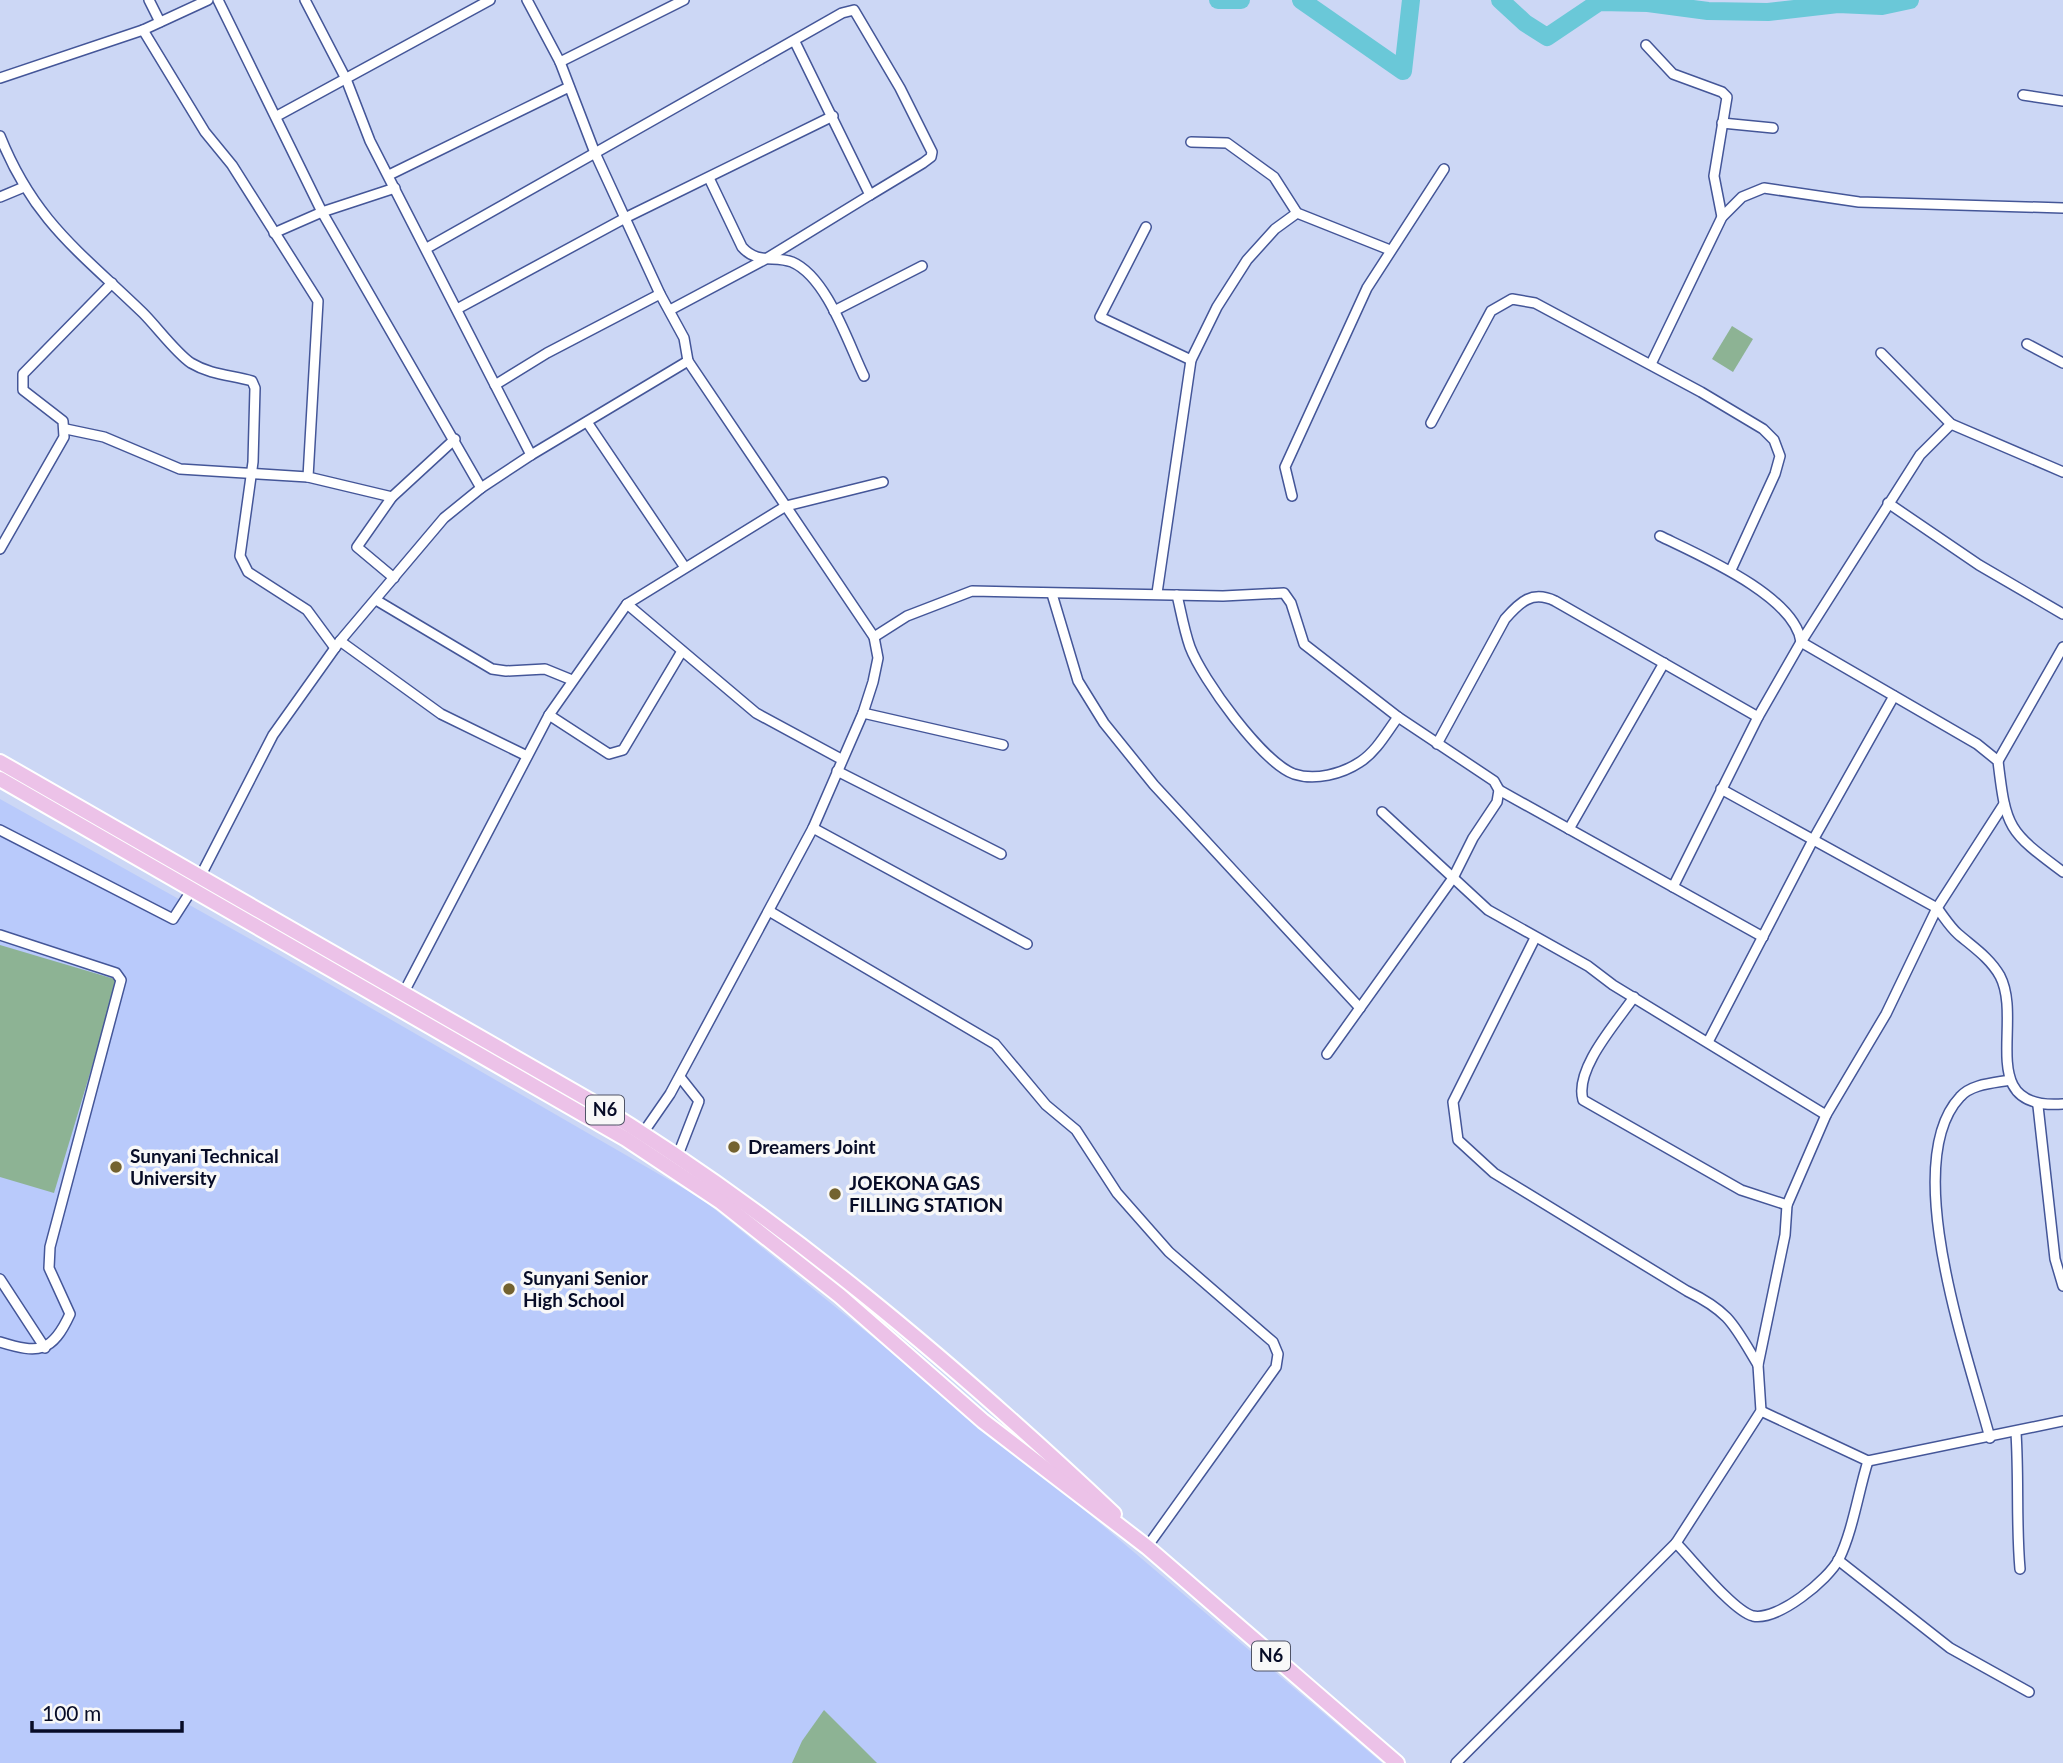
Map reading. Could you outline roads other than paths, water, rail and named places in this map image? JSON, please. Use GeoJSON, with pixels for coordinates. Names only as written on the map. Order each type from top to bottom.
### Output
{"type":"FeatureCollection","features":[{"type":"Feature","properties":{"kind":"main road","name":"N6"},"geometry":{"type":"LineString","coordinates":[[0,762],[643,1133],[675,1162]]}},
{"type":"Feature","properties":{"kind":"main road","name":"N6"},"geometry":{"type":"LineString","coordinates":[[0,779],[191,890],[675,1162],[808,1252],[911,1336],[1089,1491],[1147,1547],[1397,1763]]}},
{"type":"Feature","properties":{"kind":"street"},"geometry":{"type":"LineString","coordinates":[[149,0],[160,22]]}},
{"type":"Feature","properties":{"kind":"street"},"geometry":{"type":"LineString","coordinates":[[0,78],[143,30],[208,0]]}},
{"type":"Feature","properties":{"kind":"street"},"geometry":{"type":"LineString","coordinates":[[218,0],[322,212],[481,488]]}},
{"type":"Feature","properties":{"kind":"street"},"geometry":{"type":"LineString","coordinates":[[305,0],[346,79],[370,141],[531,455]]}},
{"type":"Feature","properties":{"kind":"street"},"geometry":{"type":"LineString","coordinates":[[277,116],[490,0]]}},
{"type":"Feature","properties":{"kind":"street"},"geometry":{"type":"LineString","coordinates":[[528,0],[560,62],[595,152],[660,294],[684,338],[688,361],[874,637],[878,658],[863,713],[813,828],[680,1077],[643,1133]]}},
{"type":"Feature","properties":{"kind":"street"},"geometry":{"type":"LineString","coordinates":[[560,62],[684,0]]}},
{"type":"Feature","properties":{"kind":"street"},"geometry":{"type":"LineString","coordinates":[[426,248],[849,9],[854,10],[926,137],[931,157],[764,260],[670,310]]}},
{"type":"Feature","properties":{"kind":"street"},"geometry":{"type":"LineString","coordinates":[[143,30],[205,132],[232,165],[318,301],[308,477]]}},
{"type":"Feature","properties":{"kind":"street"},"geometry":{"type":"LineString","coordinates":[[794,42],[870,195]]}},
{"type":"Feature","properties":{"kind":"street"},"geometry":{"type":"LineString","coordinates":[[1646,45],[1673,74],[1722,92],[1727,97],[1714,176],[1722,217]]}},
{"type":"Feature","properties":{"kind":"street"},"geometry":{"type":"LineString","coordinates":[[388,175],[569,87]]}},
{"type":"Feature","properties":{"kind":"street"},"geometry":{"type":"LineString","coordinates":[[2023,95],[2063,101]]}},
{"type":"Feature","properties":{"kind":"street"},"geometry":{"type":"LineString","coordinates":[[457,309],[627,217],[832,116]]}},
{"type":"Feature","properties":{"kind":"street"},"geometry":{"type":"LineString","coordinates":[[1722,123],[1773,128]]}},
{"type":"Feature","properties":{"kind":"street"},"geometry":{"type":"LineString","coordinates":[[0,136],[24,187],[56,232],[112,283],[188,361],[208,372],[252,381],[255,388],[252,472],[240,555],[248,572],[307,610],[338,645],[441,714],[527,756]]}},
{"type":"Feature","properties":{"kind":"street"},"geometry":{"type":"LineString","coordinates":[[1191,142],[1227,143],[1275,177],[1297,213],[1390,250]]}},
{"type":"Feature","properties":{"kind":"street"},"geometry":{"type":"LineString","coordinates":[[1292,496],[1285,467],[1367,288],[1444,169]]}},
{"type":"Feature","properties":{"kind":"street"},"geometry":{"type":"LineString","coordinates":[[709,178],[742,247],[750,256],[764,260],[788,261],[806,269],[834,311],[864,376]]}},
{"type":"Feature","properties":{"kind":"street"},"geometry":{"type":"LineString","coordinates":[[0,197],[24,187]]}},
{"type":"Feature","properties":{"kind":"street"},"geometry":{"type":"LineString","coordinates":[[274,233],[322,212],[395,188]]}},
{"type":"Feature","properties":{"kind":"street"},"geometry":{"type":"LineString","coordinates":[[1651,364],[1722,217],[1742,197],[1763,188],[1859,202],[2063,208]]}},
{"type":"Feature","properties":{"kind":"street"},"geometry":{"type":"LineString","coordinates":[[1157,593],[1191,360],[1217,307],[1247,260],[1275,229],[1297,213]]}},
{"type":"Feature","properties":{"kind":"street"},"geometry":{"type":"LineString","coordinates":[[1146,227],[1100,317],[1191,360]]}},
{"type":"Feature","properties":{"kind":"street"},"geometry":{"type":"LineString","coordinates":[[834,311],[922,266]]}},
{"type":"Feature","properties":{"kind":"street"},"geometry":{"type":"LineString","coordinates":[[0,549],[64,437],[66,429],[63,421],[23,390],[23,374],[112,283]]}},
{"type":"Feature","properties":{"kind":"street"},"geometry":{"type":"LineString","coordinates":[[495,384],[566,342],[660,294]]}},
{"type":"Feature","properties":{"kind":"street"},"geometry":{"type":"LineString","coordinates":[[1432,423],[1491,311],[1512,299],[1535,303],[1651,364],[1763,429],[1778,448],[1780,456],[1775,474],[1731,570]]}},
{"type":"Feature","properties":{"kind":"street"},"geometry":{"type":"LineString","coordinates":[[2027,344],[2063,363]]}},
{"type":"Feature","properties":{"kind":"street"},"geometry":{"type":"LineString","coordinates":[[1881,353],[1951,424],[2063,472]]}},
{"type":"Feature","properties":{"kind":"street"},"geometry":{"type":"LineString","coordinates":[[0,830],[173,919],[200,877],[273,735],[338,645],[444,518],[481,488],[531,455],[688,361]]}},
{"type":"Feature","properties":{"kind":"street"},"geometry":{"type":"LineString","coordinates":[[587,422],[684,566]]}},
{"type":"Feature","properties":{"kind":"street"},"geometry":{"type":"LineString","coordinates":[[1673,887],[1758,717],[1801,642],[1920,455],[1951,424]]}},
{"type":"Feature","properties":{"kind":"street"},"geometry":{"type":"LineString","coordinates":[[66,429],[104,436],[180,469],[308,477],[392,497]]}},
{"type":"Feature","properties":{"kind":"street"},"geometry":{"type":"LineString","coordinates":[[394,578],[357,547],[392,497],[455,439]]}},
{"type":"Feature","properties":{"kind":"street"},"geometry":{"type":"LineString","coordinates":[[403,994],[550,715],[627,604],[684,566],[786,506],[883,482]]}},
{"type":"Feature","properties":{"kind":"street"},"geometry":{"type":"LineString","coordinates":[[1888,503],[1979,565],[2063,614]]}},
{"type":"Feature","properties":{"kind":"street"},"geometry":{"type":"LineString","coordinates":[[1660,536],[1731,570],[1791,615],[1800,630],[1801,642]]}},
{"type":"Feature","properties":{"kind":"street"},"geometry":{"type":"LineString","coordinates":[[874,637],[907,616],[972,591],[1177,595],[1284,593],[1291,603],[1304,644],[1398,717],[1494,781],[1499,790],[1763,937]]}},
{"type":"Feature","properties":{"kind":"street"},"geometry":{"type":"LineString","coordinates":[[1052,594],[1078,681],[1104,723],[1154,785],[1360,1008]]}},
{"type":"Feature","properties":{"kind":"street"},"geometry":{"type":"LineString","coordinates":[[1177,595],[1190,648],[1203,674],[1244,732],[1292,773],[1319,778],[1358,764],[1367,758],[1398,717]]}},
{"type":"Feature","properties":{"kind":"street"},"geometry":{"type":"LineString","coordinates":[[1437,744],[1505,619],[1529,597],[1539,596],[1555,601],[1758,717]]}},
{"type":"Feature","properties":{"kind":"street"},"geometry":{"type":"LineString","coordinates":[[376,600],[492,668],[545,668],[572,680]]}},
{"type":"Feature","properties":{"kind":"street"},"geometry":{"type":"LineString","coordinates":[[627,604],[756,713],[841,760]]}},
{"type":"Feature","properties":{"kind":"street"},"geometry":{"type":"LineString","coordinates":[[1801,642],[1977,744],[1998,761]]}},
{"type":"Feature","properties":{"kind":"street"},"geometry":{"type":"LineString","coordinates":[[2063,647],[1998,761],[2004,804],[2012,828],[2027,845],[2063,872]]}},
{"type":"Feature","properties":{"kind":"street"},"geometry":{"type":"LineString","coordinates":[[550,715],[609,754],[617,754],[623,750],[682,652]]}},
{"type":"Feature","properties":{"kind":"street"},"geometry":{"type":"LineString","coordinates":[[1569,829],[1664,663]]}},
{"type":"Feature","properties":{"kind":"street"},"geometry":{"type":"LineString","coordinates":[[1708,1042],[1813,840],[1894,696]]}},
{"type":"Feature","properties":{"kind":"street"},"geometry":{"type":"LineString","coordinates":[[863,713],[1003,745]]}},
{"type":"Feature","properties":{"kind":"street"},"geometry":{"type":"LineString","coordinates":[[837,771],[1000,854]]}},
{"type":"Feature","properties":{"kind":"street"},"geometry":{"type":"LineString","coordinates":[[1721,789],[1937,908],[1955,931],[1990,961],[2001,978],[2005,992],[2010,1080],[2017,1092],[2038,1106],[2063,1104]]}},
{"type":"Feature","properties":{"kind":"street"},"geometry":{"type":"LineString","coordinates":[[1327,1054],[1453,878],[1473,838],[1497,802],[1499,790]]}},
{"type":"Feature","properties":{"kind":"street"},"geometry":{"type":"LineString","coordinates":[[1456,1763],[1676,1543],[1761,1411],[1758,1365],[1785,1235],[1787,1205],[1826,1115],[1882,1022],[1937,908],[2004,804]]}},
{"type":"Feature","properties":{"kind":"street"},"geometry":{"type":"LineString","coordinates":[[1381,812],[1488,911],[1588,966],[1826,1115]]}},
{"type":"Feature","properties":{"kind":"street"},"geometry":{"type":"LineString","coordinates":[[813,828],[1027,944]]}},
{"type":"Feature","properties":{"kind":"street"},"geometry":{"type":"LineString","coordinates":[[769,911],[996,1044],[1046,1105],[1076,1130],[1117,1193],[1169,1252],[1273,1342],[1278,1354],[1276,1367],[1147,1547]]}},
{"type":"Feature","properties":{"kind":"street"},"geometry":{"type":"LineString","coordinates":[[0,935],[116,973],[121,980],[50,1247],[49,1268],[70,1314],[60,1337],[45,1348],[29,1351],[0,1342]]}},
{"type":"Feature","properties":{"kind":"street"},"geometry":{"type":"LineString","coordinates":[[1535,938],[1453,1102],[1458,1140],[1494,1173],[1687,1291],[1712,1303],[1731,1319],[1758,1365]]}},
{"type":"Feature","properties":{"kind":"street"},"geometry":{"type":"LineString","coordinates":[[1634,997],[1583,1073],[1580,1088],[1583,1100],[1741,1190],[1787,1205]]}},
{"type":"Feature","properties":{"kind":"street"},"geometry":{"type":"LineString","coordinates":[[675,1162],[699,1101],[680,1077]]}},
{"type":"Feature","properties":{"kind":"street"},"geometry":{"type":"LineString","coordinates":[[1990,1438],[1952,1298],[1937,1220],[1934,1166],[1941,1130],[1961,1095],[1976,1087],[2010,1080]]}},
{"type":"Feature","properties":{"kind":"street"},"geometry":{"type":"LineString","coordinates":[[2038,1106],[2063,1286]]}},
{"type":"Feature","properties":{"kind":"street"},"geometry":{"type":"LineString","coordinates":[[0,1279],[45,1348]]}},
{"type":"Feature","properties":{"kind":"street"},"geometry":{"type":"LineString","coordinates":[[1761,1411],[1868,1461],[2016,1433],[2063,1421]]}},
{"type":"Feature","properties":{"kind":"street"},"geometry":{"type":"LineString","coordinates":[[2016,1433],[2020,1494],[2016,1532],[2020,1569]]}},
{"type":"Feature","properties":{"kind":"street"},"geometry":{"type":"LineString","coordinates":[[1676,1543],[1729,1600],[1753,1616],[1778,1614],[1803,1596],[1838,1560],[1868,1461]]}},
{"type":"Feature","properties":{"kind":"street"},"geometry":{"type":"LineString","coordinates":[[1838,1560],[1950,1648],[2029,1692]]}},
{"type":"Feature","properties":{"kind":"waterway"},"geometry":{"type":"LineString","coordinates":[[1218,0],[1241,0]]}},
{"type":"Feature","properties":{"kind":"waterway"},"geometry":{"type":"LineString","coordinates":[[1301,0],[1403,71],[1411,0]]}},
{"type":"Feature","properties":{"kind":"waterway"},"geometry":{"type":"LineString","coordinates":[[1500,0],[1525,23],[1547,37],[1599,2],[1648,3],[1708,11],[1768,12],[1838,4],[1882,6],[1910,0]]}},
{"type":"Feature","properties":{"kind":"place","name":"Dreamers Joint"},"geometry":{"type":"Point","coordinates":[734,1147]}},
{"type":"Feature","properties":{"kind":"place","name":"Sunyani Technical University"},"geometry":{"type":"Point","coordinates":[116,1167]}},
{"type":"Feature","properties":{"kind":"place","name":"JOEKONA GAS FILLING STATION"},"geometry":{"type":"Point","coordinates":[835,1194]}},
{"type":"Feature","properties":{"kind":"place","name":"Sunyani Senior High School"},"geometry":{"type":"Point","coordinates":[509,1289]}}]}
